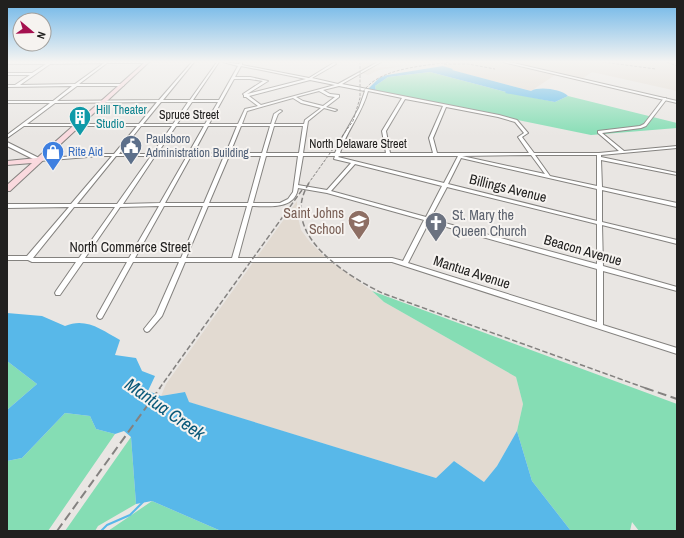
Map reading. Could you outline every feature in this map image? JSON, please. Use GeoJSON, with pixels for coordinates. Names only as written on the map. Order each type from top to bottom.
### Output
{"type":"FeatureCollection","features":[{"type":"Feature","properties":{"kind":"main road"},"geometry":{"type":"LineString","coordinates":[[7,189],[120,87]]}},
{"type":"Feature","properties":{"kind":"main road"},"geometry":{"type":"LineString","coordinates":[[7,163],[39,160]]}},
{"type":"Feature","properties":{"kind":"street"},"geometry":{"type":"LineString","coordinates":[[7,137],[75,87]]}},
{"type":"Feature","properties":{"kind":"street"},"geometry":{"type":"LineString","coordinates":[[29,258],[173,87]]}},
{"type":"Feature","properties":{"kind":"street"},"geometry":{"type":"LineString","coordinates":[[58,293],[200,87]]}},
{"type":"Feature","properties":{"kind":"street"},"geometry":{"type":"LineString","coordinates":[[100,316],[228,87]]}},
{"type":"Feature","properties":{"kind":"street"},"geometry":{"type":"LineString","coordinates":[[245,96],[245,93],[255,87]]}},
{"type":"Feature","properties":{"kind":"street"},"geometry":{"type":"LineString","coordinates":[[245,96],[278,87]]}},
{"type":"Feature","properties":{"kind":"street"},"geometry":{"type":"LineString","coordinates":[[147,329],[159,316],[246,110],[330,87]]}},
{"type":"Feature","properties":{"kind":"street"},"geometry":{"type":"LineString","coordinates":[[348,87],[498,116],[516,122],[526,133],[520,137],[549,177]]}},
{"type":"Feature","properties":{"kind":"street"},"geometry":{"type":"LineString","coordinates":[[614,87],[677,102]]}},
{"type":"Feature","properties":{"kind":"street"},"geometry":{"type":"LineString","coordinates":[[7,206],[69,206],[75,204],[278,204],[290,200],[295,192],[306,121],[338,96],[329,95],[320,90]]}},
{"type":"Feature","properties":{"kind":"street"},"geometry":{"type":"LineString","coordinates":[[337,155],[342,140],[358,116],[367,91]]}},
{"type":"Feature","properties":{"kind":"street"},"geometry":{"type":"LineString","coordinates":[[245,96],[260,106]]}},
{"type":"Feature","properties":{"kind":"street"},"geometry":{"type":"LineString","coordinates":[[293,97],[302,102],[335,110]]}},
{"type":"Feature","properties":{"kind":"street"},"geometry":{"type":"LineString","coordinates":[[388,154],[384,131],[404,97]]}},
{"type":"Feature","properties":{"kind":"street"},"geometry":{"type":"LineString","coordinates":[[623,152],[599,133],[601,131],[640,128],[645,125],[665,99]]}},
{"type":"Feature","properties":{"kind":"street"},"geometry":{"type":"LineString","coordinates":[[7,102],[220,100]]}},
{"type":"Feature","properties":{"kind":"street"},"geometry":{"type":"LineString","coordinates":[[435,154],[431,138],[445,105]]}},
{"type":"Feature","properties":{"kind":"street"},"geometry":{"type":"LineString","coordinates":[[235,259],[272,125],[276,114],[280,111]]}},
{"type":"Feature","properties":{"kind":"street","name":"Spruce Street"},"geometry":{"type":"LineString","coordinates":[[24,125],[305,125]]}},
{"type":"Feature","properties":{"kind":"street"},"geometry":{"type":"LineString","coordinates":[[7,144],[39,160]]}},
{"type":"Feature","properties":{"kind":"street","name":"North Delaware Street"},"geometry":{"type":"LineString","coordinates":[[39,160],[153,154],[532,154],[599,156],[623,152],[677,147]]}},
{"type":"Feature","properties":{"kind":"street"},"geometry":{"type":"LineString","coordinates":[[661,148],[677,151]]}},
{"type":"Feature","properties":{"kind":"street","name":"Billings Avenue"},"geometry":{"type":"LineString","coordinates":[[337,155],[336,158],[353,163],[677,242]]}},
{"type":"Feature","properties":{"kind":"street"},"geometry":{"type":"LineString","coordinates":[[405,263],[460,155],[549,177],[677,205]]}},
{"type":"Feature","properties":{"kind":"street"},"geometry":{"type":"LineString","coordinates":[[600,326],[599,156],[677,174]]}},
{"type":"Feature","properties":{"kind":"street"},"geometry":{"type":"LineString","coordinates":[[328,192],[353,163]]}},
{"type":"Feature","properties":{"kind":"street","name":"Beacon Avenue"},"geometry":{"type":"LineString","coordinates":[[296,186],[328,192],[677,289]]}},
{"type":"Feature","properties":{"kind":"street","name":"North Commerce Street"},"geometry":{"type":"LineString","coordinates":[[7,258],[29,258],[32,260],[253,259]]}},
{"type":"Feature","properties":{"kind":"street","name":"Mantua Avenue"},"geometry":{"type":"LineString","coordinates":[[253,259],[379,259],[405,263],[677,351]]}},
{"type":"Feature","properties":{"kind":"shaded area"},"geometry":{"type":"Polygon","coordinates":[[[516,87],[537,87],[531,91],[516,87]]]}},
{"type":"Feature","properties":{"kind":"shaded area"},"geometry":{"type":"Polygon","coordinates":[[[660,87],[677,87],[677,91],[660,87]]]}},
{"type":"Feature","properties":{"kind":"shaded area"},"geometry":{"type":"Polygon","coordinates":[[[297,201],[297,213],[301,230],[310,242],[326,258],[372,291],[384,302],[516,377],[523,404],[517,431],[497,466],[484,482],[454,461],[436,478],[188,402],[185,392],[161,396],[166,384],[297,201]]]}},
{"type":"Feature","properties":{"kind":"green space"},"geometry":{"type":"Polygon","coordinates":[[[375,87],[487,87],[555,102],[568,96],[677,123],[677,128],[591,135],[376,91],[375,87]]]}},
{"type":"Feature","properties":{"kind":"green space"},"geometry":{"type":"Polygon","coordinates":[[[372,291],[677,404],[677,531],[639,531],[632,522],[630,531],[571,531],[532,481],[517,431],[523,404],[516,377],[384,302],[372,291]]]}},
{"type":"Feature","properties":{"kind":"green space"},"geometry":{"type":"Polygon","coordinates":[[[7,361],[37,384],[7,410],[7,361]]]}},
{"type":"Feature","properties":{"kind":"green space"},"geometry":{"type":"Polygon","coordinates":[[[65,413],[90,416],[96,429],[115,434],[48,531],[7,531],[7,461],[22,458],[65,413]]]}},
{"type":"Feature","properties":{"kind":"green space"},"geometry":{"type":"Polygon","coordinates":[[[131,437],[136,504],[98,526],[95,531],[65,531],[131,437]]]}},
{"type":"Feature","properties":{"kind":"green space"},"geometry":{"type":"Polygon","coordinates":[[[152,501],[221,531],[108,531],[152,501]]]}},
{"type":"Feature","properties":{"kind":"water"},"geometry":{"type":"Polygon","coordinates":[[[370,87],[375,87],[376,91],[367,90],[370,87]]]}},
{"type":"Feature","properties":{"kind":"water"},"geometry":{"type":"Polygon","coordinates":[[[487,87],[516,87],[531,91],[535,89],[550,89],[568,96],[555,102],[505,93],[506,92],[487,87]]]}},
{"type":"Feature","properties":{"kind":"water","name":"Mantua Creek"},"geometry":{"type":"Polygon","coordinates":[[[7,313],[42,316],[65,326],[80,323],[100,329],[120,340],[115,355],[136,358],[142,371],[155,376],[148,391],[161,396],[185,392],[189,402],[436,478],[454,461],[484,482],[497,466],[517,431],[532,481],[571,531],[221,531],[152,501],[136,504],[131,437],[124,431],[115,434],[96,429],[90,416],[65,413],[22,458],[7,461],[7,410],[37,384],[7,361],[7,313]]]}},
{"type":"Feature","properties":{"kind":"waterway"},"geometry":{"type":"LineString","coordinates":[[101,531],[107,525],[130,515],[143,502]]}},
{"type":"Feature","properties":{"kind":"railway"},"geometry":{"type":"LineString","coordinates":[[308,184],[353,121],[360,98],[360,87]]}},
{"type":"Feature","properties":{"kind":"railway"},"geometry":{"type":"LineString","coordinates":[[363,92],[367,87]]}},
{"type":"Feature","properties":{"kind":"railway"},"geometry":{"type":"LineString","coordinates":[[309,183],[302,201],[302,219],[308,235],[320,250],[350,275],[382,293],[648,389]]}},
{"type":"Feature","properties":{"kind":"railway"},"geometry":{"type":"LineString","coordinates":[[159,389],[302,190]]}},
{"type":"Feature","properties":{"kind":"railway"},"geometry":{"type":"LineString","coordinates":[[57,531],[160,388]]}},
{"type":"Feature","properties":{"kind":"railway"},"geometry":{"type":"LineString","coordinates":[[645,388],[677,399]]}},
{"type":"Feature","properties":{"kind":"place","name":"Hill Theater Studio"},"geometry":{"type":"Point","coordinates":[80,136]}},
{"type":"Feature","properties":{"kind":"place","name":"Paulsboro Administration Building"},"geometry":{"type":"Point","coordinates":[131,166]}},
{"type":"Feature","properties":{"kind":"place","name":"Rite Aid"},"geometry":{"type":"Point","coordinates":[53,172]}},
{"type":"Feature","properties":{"kind":"place","name":"Saint Johns School"},"geometry":{"type":"Point","coordinates":[359,240]}},
{"type":"Feature","properties":{"kind":"place","name":"St. Mary the Queen Church"},"geometry":{"type":"Point","coordinates":[436,242]}}]}
